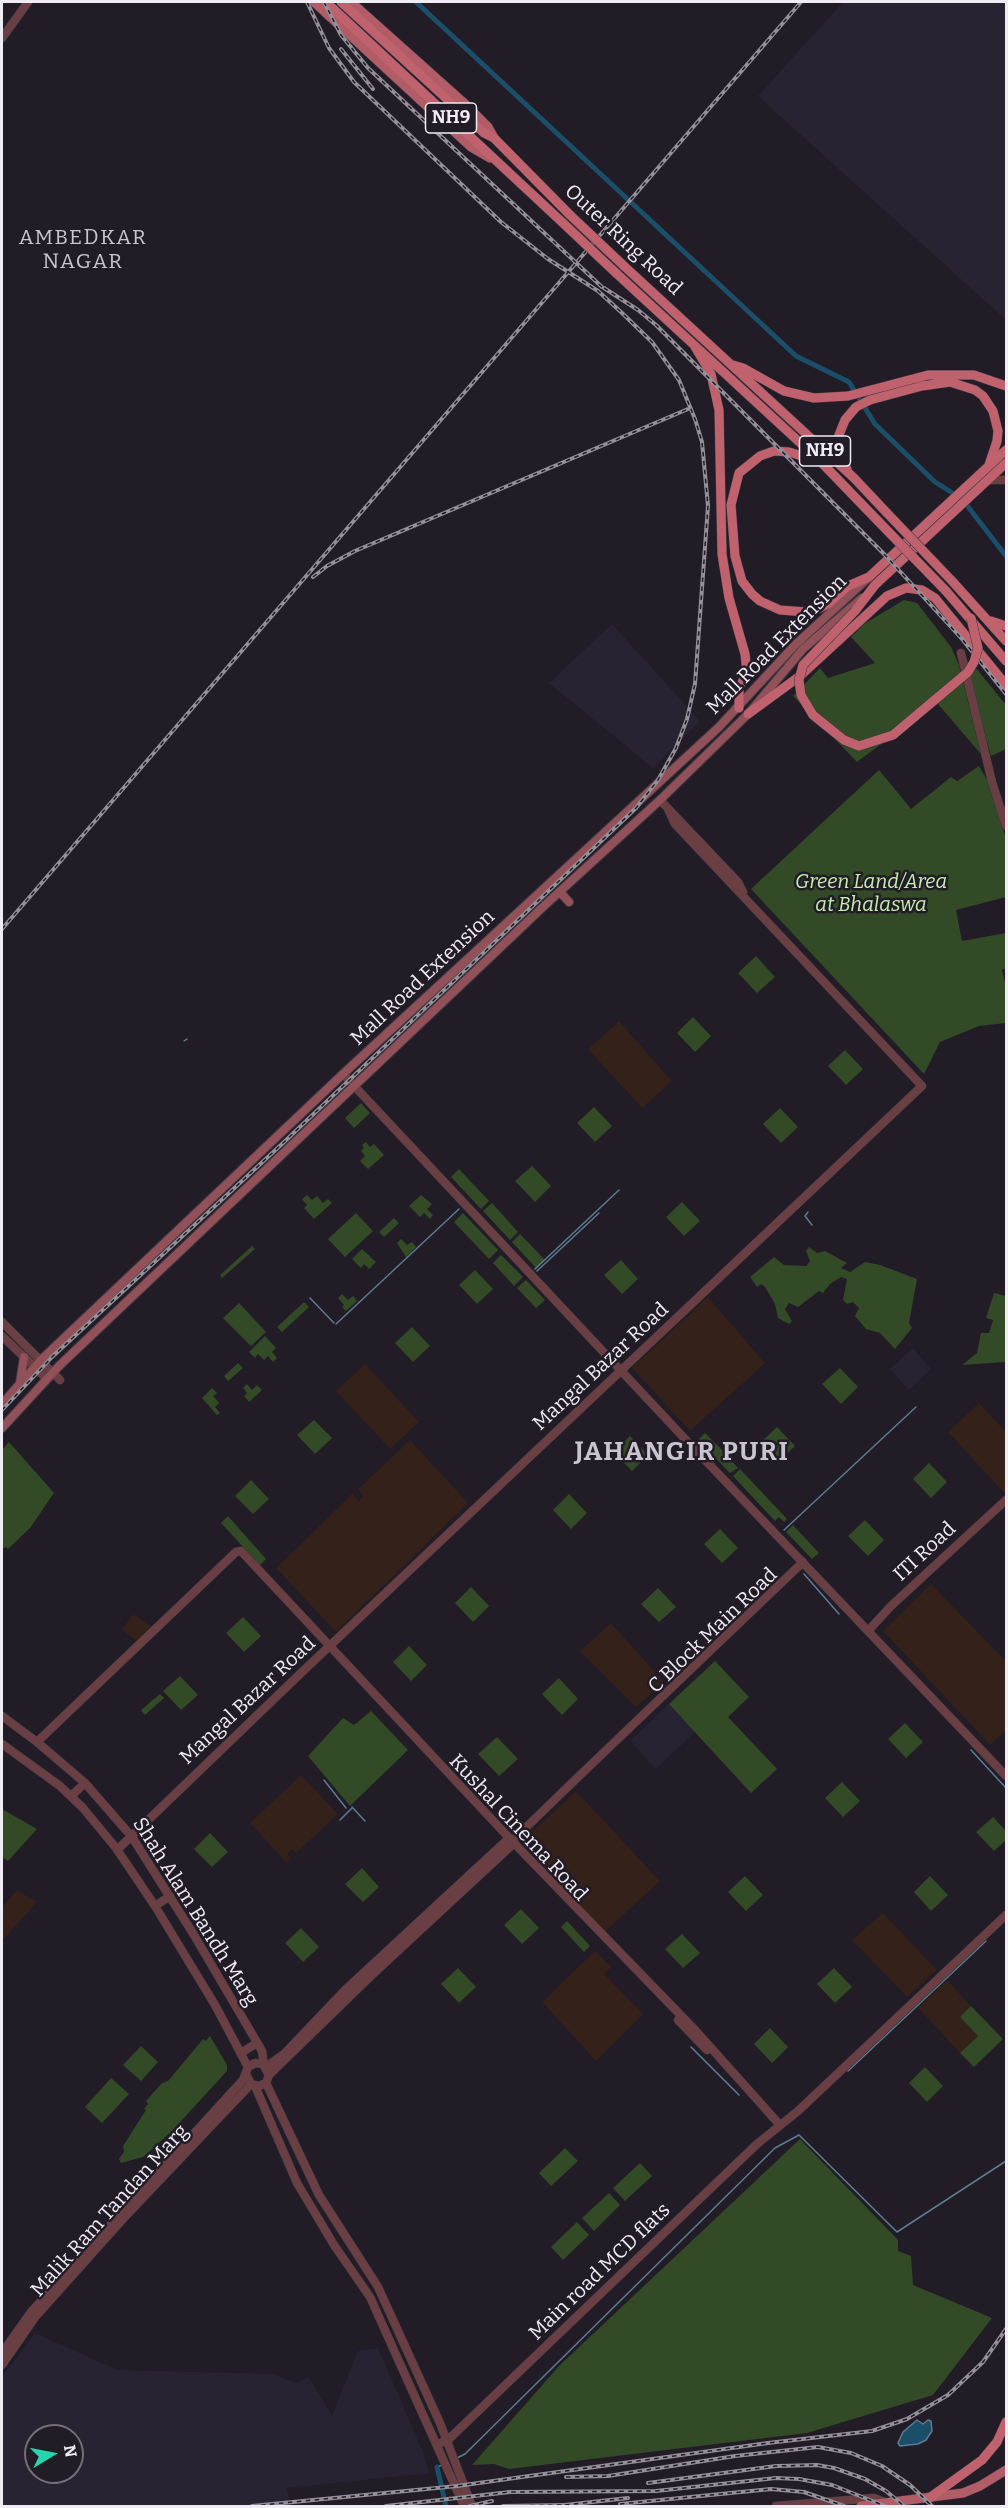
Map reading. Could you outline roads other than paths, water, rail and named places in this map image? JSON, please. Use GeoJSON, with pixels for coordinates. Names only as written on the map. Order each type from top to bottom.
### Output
{"type":"FeatureCollection","features":[{"type":"Feature","properties":{"kind":"highway","name":"Outer Ring Road"},"geometry":{"type":"LineString","coordinates":[[326,2],[344,5],[484,133],[494,138],[570,214],[620,270],[694,345],[755,395]]}},
{"type":"Feature","properties":{"kind":"highway","name":"Outer Ring Road"},"geometry":{"type":"LineString","coordinates":[[344,5],[499,164],[563,223],[730,364]]}},
{"type":"Feature","properties":{"kind":"highway"},"geometry":{"type":"LineString","coordinates":[[694,345],[711,374],[718,410],[722,554],[729,598],[745,654],[747,673],[739,688],[739,708]]}},
{"type":"Feature","properties":{"kind":"highway"},"geometry":{"type":"LineString","coordinates":[[730,364],[743,368],[796,395],[833,398],[900,387],[950,382],[966,385],[983,396],[993,411],[998,431],[989,467],[982,481],[936,530],[875,585],[855,611],[803,665],[799,680],[801,695],[813,716],[844,740],[859,746],[893,735],[968,672],[978,648],[971,618]]}},
{"type":"Feature","properties":{"kind":"highway","name":"NH9"},"geometry":{"type":"LineString","coordinates":[[730,364],[755,395],[854,478],[991,621]]}},
{"type":"Feature","properties":{"kind":"highway"},"geometry":{"type":"LineString","coordinates":[[854,478],[839,451],[839,435],[845,420],[862,403],[928,375],[974,375],[1006,386]]}},
{"type":"Feature","properties":{"kind":"highway"},"geometry":{"type":"LineString","coordinates":[[755,395],[821,462]]}},
{"type":"Feature","properties":{"kind":"highway"},"geometry":{"type":"LineString","coordinates":[[989,467],[1006,450]]}},
{"type":"Feature","properties":{"kind":"highway"},"geometry":{"type":"LineString","coordinates":[[821,462],[789,452],[774,451],[760,456],[739,473],[731,506],[735,556],[742,581],[760,601],[780,610],[806,612],[828,604],[848,586],[868,577],[928,522],[1006,463]]}},
{"type":"Feature","properties":{"kind":"highway","name":"NH9"},"geometry":{"type":"LineString","coordinates":[[821,462],[971,618]]}},
{"type":"Feature","properties":{"kind":"highway"},"geometry":{"type":"LineString","coordinates":[[748,714],[800,676],[886,596],[906,588],[922,590],[935,598],[1006,686]]}},
{"type":"Feature","properties":{"kind":"highway"},"geometry":{"type":"LineString","coordinates":[[971,618],[1006,661]]}},
{"type":"Feature","properties":{"kind":"highway"},"geometry":{"type":"LineString","coordinates":[[991,621],[1006,626]]}},
{"type":"Feature","properties":{"kind":"highway"},"geometry":{"type":"LineString","coordinates":[[991,621],[1006,641]]}},
{"type":"Feature","properties":{"kind":"highway"},"geometry":{"type":"LineString","coordinates":[[928,2499],[968,2471],[992,2449],[1006,2422]]}},
{"type":"Feature","properties":{"kind":"main road","name":"Outer Ring Road"},"geometry":{"type":"LineString","coordinates":[[314,2],[471,147],[499,164]]}},
{"type":"Feature","properties":{"kind":"main road","name":"Mall Road Extension"},"geometry":{"type":"LineString","coordinates":[[2,1404],[41,1360],[343,1074],[739,708],[795,645],[868,577]]}},
{"type":"Feature","properties":{"kind":"main road","name":"Mall Road Extension"},"geometry":{"type":"LineString","coordinates":[[2,1428],[50,1376],[354,1086],[660,800],[748,714],[803,649],[875,585]]}},
{"type":"Feature","properties":{"kind":"main road"},"geometry":{"type":"LineString","coordinates":[[560,892],[569,902]]}},
{"type":"Feature","properties":{"kind":"main road"},"geometry":{"type":"LineString","coordinates":[[44,1348],[62,1341]]}},
{"type":"Feature","properties":{"kind":"main road"},"geometry":{"type":"LineString","coordinates":[[19,1386],[24,1357]]}},
{"type":"Feature","properties":{"kind":"main road"},"geometry":{"type":"LineString","coordinates":[[861,2506],[963,2493],[981,2486],[1006,2470]]}},
{"type":"Feature","properties":{"kind":"street"},"geometry":{"type":"LineString","coordinates":[[2,38],[28,2]]}},
{"type":"Feature","properties":{"kind":"street"},"geometry":{"type":"LineString","coordinates":[[982,481],[1006,480]]}},
{"type":"Feature","properties":{"kind":"street"},"geometry":{"type":"LineString","coordinates":[[961,653],[992,782],[1006,826]]}},
{"type":"Feature","properties":{"kind":"street","name":"Mangal Bazar Road"},"geometry":{"type":"LineString","coordinates":[[117,1850],[922,1086],[675,824],[668,809],[660,800]]}},
{"type":"Feature","properties":{"kind":"street"},"geometry":{"type":"LineString","coordinates":[[343,1074],[621,1371],[1006,1776]]}},
{"type":"Feature","properties":{"kind":"street"},"geometry":{"type":"LineString","coordinates":[[2,1322],[41,1360],[50,1376]]}},
{"type":"Feature","properties":{"kind":"street"},"geometry":{"type":"LineString","coordinates":[[2,1336],[34,1367],[60,1380]]}},
{"type":"Feature","properties":{"kind":"street","name":"ITI Road"},"geometry":{"type":"LineString","coordinates":[[868,1631],[891,1606],[1006,1500]]}},
{"type":"Feature","properties":{"kind":"street","name":"Kushal Cinema Road"},"geometry":{"type":"LineString","coordinates":[[37,1742],[238,1551],[510,1843],[660,1997],[777,2126]]}},
{"type":"Feature","properties":{"kind":"street","name":"C Block Main Road"},"geometry":{"type":"LineString","coordinates":[[267,2069],[510,1843],[804,1563]]}},
{"type":"Feature","properties":{"kind":"street","name":"Shah Alam Bandh Marg"},"geometry":{"type":"LineString","coordinates":[[2,1716],[85,1783],[132,1837],[170,1896],[257,2043],[267,2069]]}},
{"type":"Feature","properties":{"kind":"street","name":"Shah Alam Bandh Marg"},"geometry":{"type":"LineString","coordinates":[[2,1744],[71,1796],[117,1850],[155,1906],[241,2053],[297,2183],[370,2297],[464,2506]]}},
{"type":"Feature","properties":{"kind":"street"},"geometry":{"type":"LineString","coordinates":[[71,1796],[85,1783]]}},
{"type":"Feature","properties":{"kind":"street"},"geometry":{"type":"LineString","coordinates":[[155,1906],[170,1896]]}},
{"type":"Feature","properties":{"kind":"street","name":"Main road MCD flats"},"geometry":{"type":"LineString","coordinates":[[434,2443],[448,2440],[777,2126],[798,2111],[1006,1915]]}},
{"type":"Feature","properties":{"kind":"street"},"geometry":{"type":"LineString","coordinates":[[241,2053],[257,2043]]}},
{"type":"Feature","properties":{"kind":"street"},"geometry":{"type":"LineString","coordinates":[[247,2071],[255,2063],[267,2069],[266,2083],[311,2179],[378,2288],[448,2440],[472,2506]]}},
{"type":"Feature","properties":{"kind":"street","name":"Malik Ram Tandan Marg"},"geometry":{"type":"LineString","coordinates":[[2,2353],[33,2314],[247,2071]]}},
{"type":"Feature","properties":{"kind":"street"},"geometry":{"type":"LineString","coordinates":[[253,2085],[266,2083]]}},
{"type":"Feature","properties":{"kind":"street","name":"Malik Ram Tandan Marg"},"geometry":{"type":"LineString","coordinates":[[119,2218],[253,2085]]}},
{"type":"Feature","properties":{"kind":"street"},"geometry":{"type":"LineString","coordinates":[[323,2226],[335,2219]]}},
{"type":"Feature","properties":{"kind":"street","name":"Malik Ram Tandan Marg"},"geometry":{"type":"LineString","coordinates":[[2,2366],[33,2314]]}},
{"type":"Feature","properties":{"kind":"street"},"geometry":{"type":"LineString","coordinates":[[776,2506],[874,2498],[887,2504]]}},
{"type":"Feature","properties":{"kind":"water"},"geometry":{"type":"Polygon","coordinates":[[[917,2420],[923,2424],[928,2420],[931,2421],[932,2431],[926,2440],[918,2444],[900,2446],[898,2443],[903,2432],[917,2420]]]}},
{"type":"Feature","properties":{"kind":"waterway"},"geometry":{"type":"LineString","coordinates":[[416,2],[796,356],[849,382],[875,424],[935,482],[962,499],[1006,556]]}},
{"type":"Feature","properties":{"kind":"waterway"},"geometry":{"type":"LineString","coordinates":[[535,1269],[619,1190]]}},
{"type":"Feature","properties":{"kind":"waterway"},"geometry":{"type":"LineString","coordinates":[[336,1324],[459,1209]]}},
{"type":"Feature","properties":{"kind":"waterway"},"geometry":{"type":"LineString","coordinates":[[808,1212],[805,1216],[812,1225]]}},
{"type":"Feature","properties":{"kind":"waterway"},"geometry":{"type":"LineString","coordinates":[[537,1271],[599,1213]]}},
{"type":"Feature","properties":{"kind":"waterway"},"geometry":{"type":"LineString","coordinates":[[310,1298],[334,1323]]}},
{"type":"Feature","properties":{"kind":"waterway"},"geometry":{"type":"LineString","coordinates":[[784,1530],[916,1407]]}},
{"type":"Feature","properties":{"kind":"waterway"},"geometry":{"type":"LineString","coordinates":[[804,1574],[839,1614]]}},
{"type":"Feature","properties":{"kind":"waterway"},"geometry":{"type":"LineString","coordinates":[[971,1750],[1006,1788]]}},
{"type":"Feature","properties":{"kind":"waterway"},"geometry":{"type":"LineString","coordinates":[[324,1780],[346,1808]]}},
{"type":"Feature","properties":{"kind":"waterway"},"geometry":{"type":"LineString","coordinates":[[352,1807],[365,1821]]}},
{"type":"Feature","properties":{"kind":"waterway"},"geometry":{"type":"LineString","coordinates":[[340,1820],[352,1808]]}},
{"type":"Feature","properties":{"kind":"waterway"},"geometry":{"type":"LineString","coordinates":[[848,2071],[986,1941]]}},
{"type":"Feature","properties":{"kind":"waterway"},"geometry":{"type":"LineString","coordinates":[[691,2047],[739,2095]]}},
{"type":"Feature","properties":{"kind":"waterway"},"geometry":{"type":"LineString","coordinates":[[457,2458],[465,2454],[775,2148],[799,2135],[897,2232],[1006,2161]]}},
{"type":"Feature","properties":{"kind":"waterway"},"geometry":{"type":"LineString","coordinates":[[437,2467],[442,2465]]}},
{"type":"Feature","properties":{"kind":"waterway"},"geometry":{"type":"LineString","coordinates":[[437,2467],[446,2506]]}},
{"type":"Feature","properties":{"kind":"railway"},"geometry":{"type":"LineString","coordinates":[[2,1410],[52,1357],[283,1143],[636,808],[658,780],[676,748],[687,719],[695,684],[708,506],[702,442],[679,380],[652,342],[621,312],[598,291],[548,259],[501,222],[354,82],[329,48],[307,2]]}},
{"type":"Feature","properties":{"kind":"railway"},"geometry":{"type":"LineString","coordinates":[[324,2],[341,35],[368,68],[602,287]]}},
{"type":"Feature","properties":{"kind":"railway"},"geometry":{"type":"LineString","coordinates":[[2,929],[801,2]]}},
{"type":"Feature","properties":{"kind":"railway"},"geometry":{"type":"LineString","coordinates":[[341,49],[373,89]]}},
{"type":"Feature","properties":{"kind":"railway"},"geometry":{"type":"LineString","coordinates":[[604,288],[656,325],[885,555],[962,639],[1006,694]]}},
{"type":"Feature","properties":{"kind":"railway"},"geometry":{"type":"LineString","coordinates":[[313,577],[327,566],[355,551],[688,409]]}},
{"type":"Feature","properties":{"kind":"railway"},"geometry":{"type":"LineString","coordinates":[[252,2506],[457,2486],[872,2431],[907,2419],[948,2395],[983,2362],[1006,2329]]}},
{"type":"Feature","properties":{"kind":"railway"},"geometry":{"type":"LineString","coordinates":[[566,2477],[608,2476],[735,2456],[818,2447],[851,2453],[882,2466],[910,2485],[932,2506]]}},
{"type":"Feature","properties":{"kind":"railway"},"geometry":{"type":"LineString","coordinates":[[648,2483],[776,2466],[817,2465],[834,2468],[865,2479],[886,2491],[904,2506]]}},
{"type":"Feature","properties":{"kind":"railway"},"geometry":{"type":"LineString","coordinates":[[386,2506],[510,2492],[656,2491],[776,2478],[799,2479],[832,2485],[885,2506]]}},
{"type":"Feature","properties":{"kind":"railway"},"geometry":{"type":"LineString","coordinates":[[620,2504],[771,2489],[804,2492],[844,2506]]}},
{"type":"Feature","properties":{"kind":"railway"},"geometry":{"type":"LineString","coordinates":[[556,2506],[628,2498]]}},
{"type":"Feature","properties":{"kind":"railway"},"geometry":{"type":"LineString","coordinates":[[470,2506],[492,2501]]}},
{"type":"Feature","properties":{"kind":"railway"},"geometry":{"type":"LineString","coordinates":[[503,2506],[563,2505]]}},
{"type":"Feature","properties":{"kind":"district","name":"AMBEDKAR NAGAR"},"geometry":{"type":"Point","coordinates":[83,250]}},
{"type":"Feature","properties":{"kind":"district","name":"JAHANGIR PURI"},"geometry":{"type":"Point","coordinates":[682,1453]}},
{"type":"Feature","properties":{"kind":"park label","name":"Green Land/Area at Bhalaswa"},"geometry":{"type":"Point","coordinates":[871,894]}}]}
